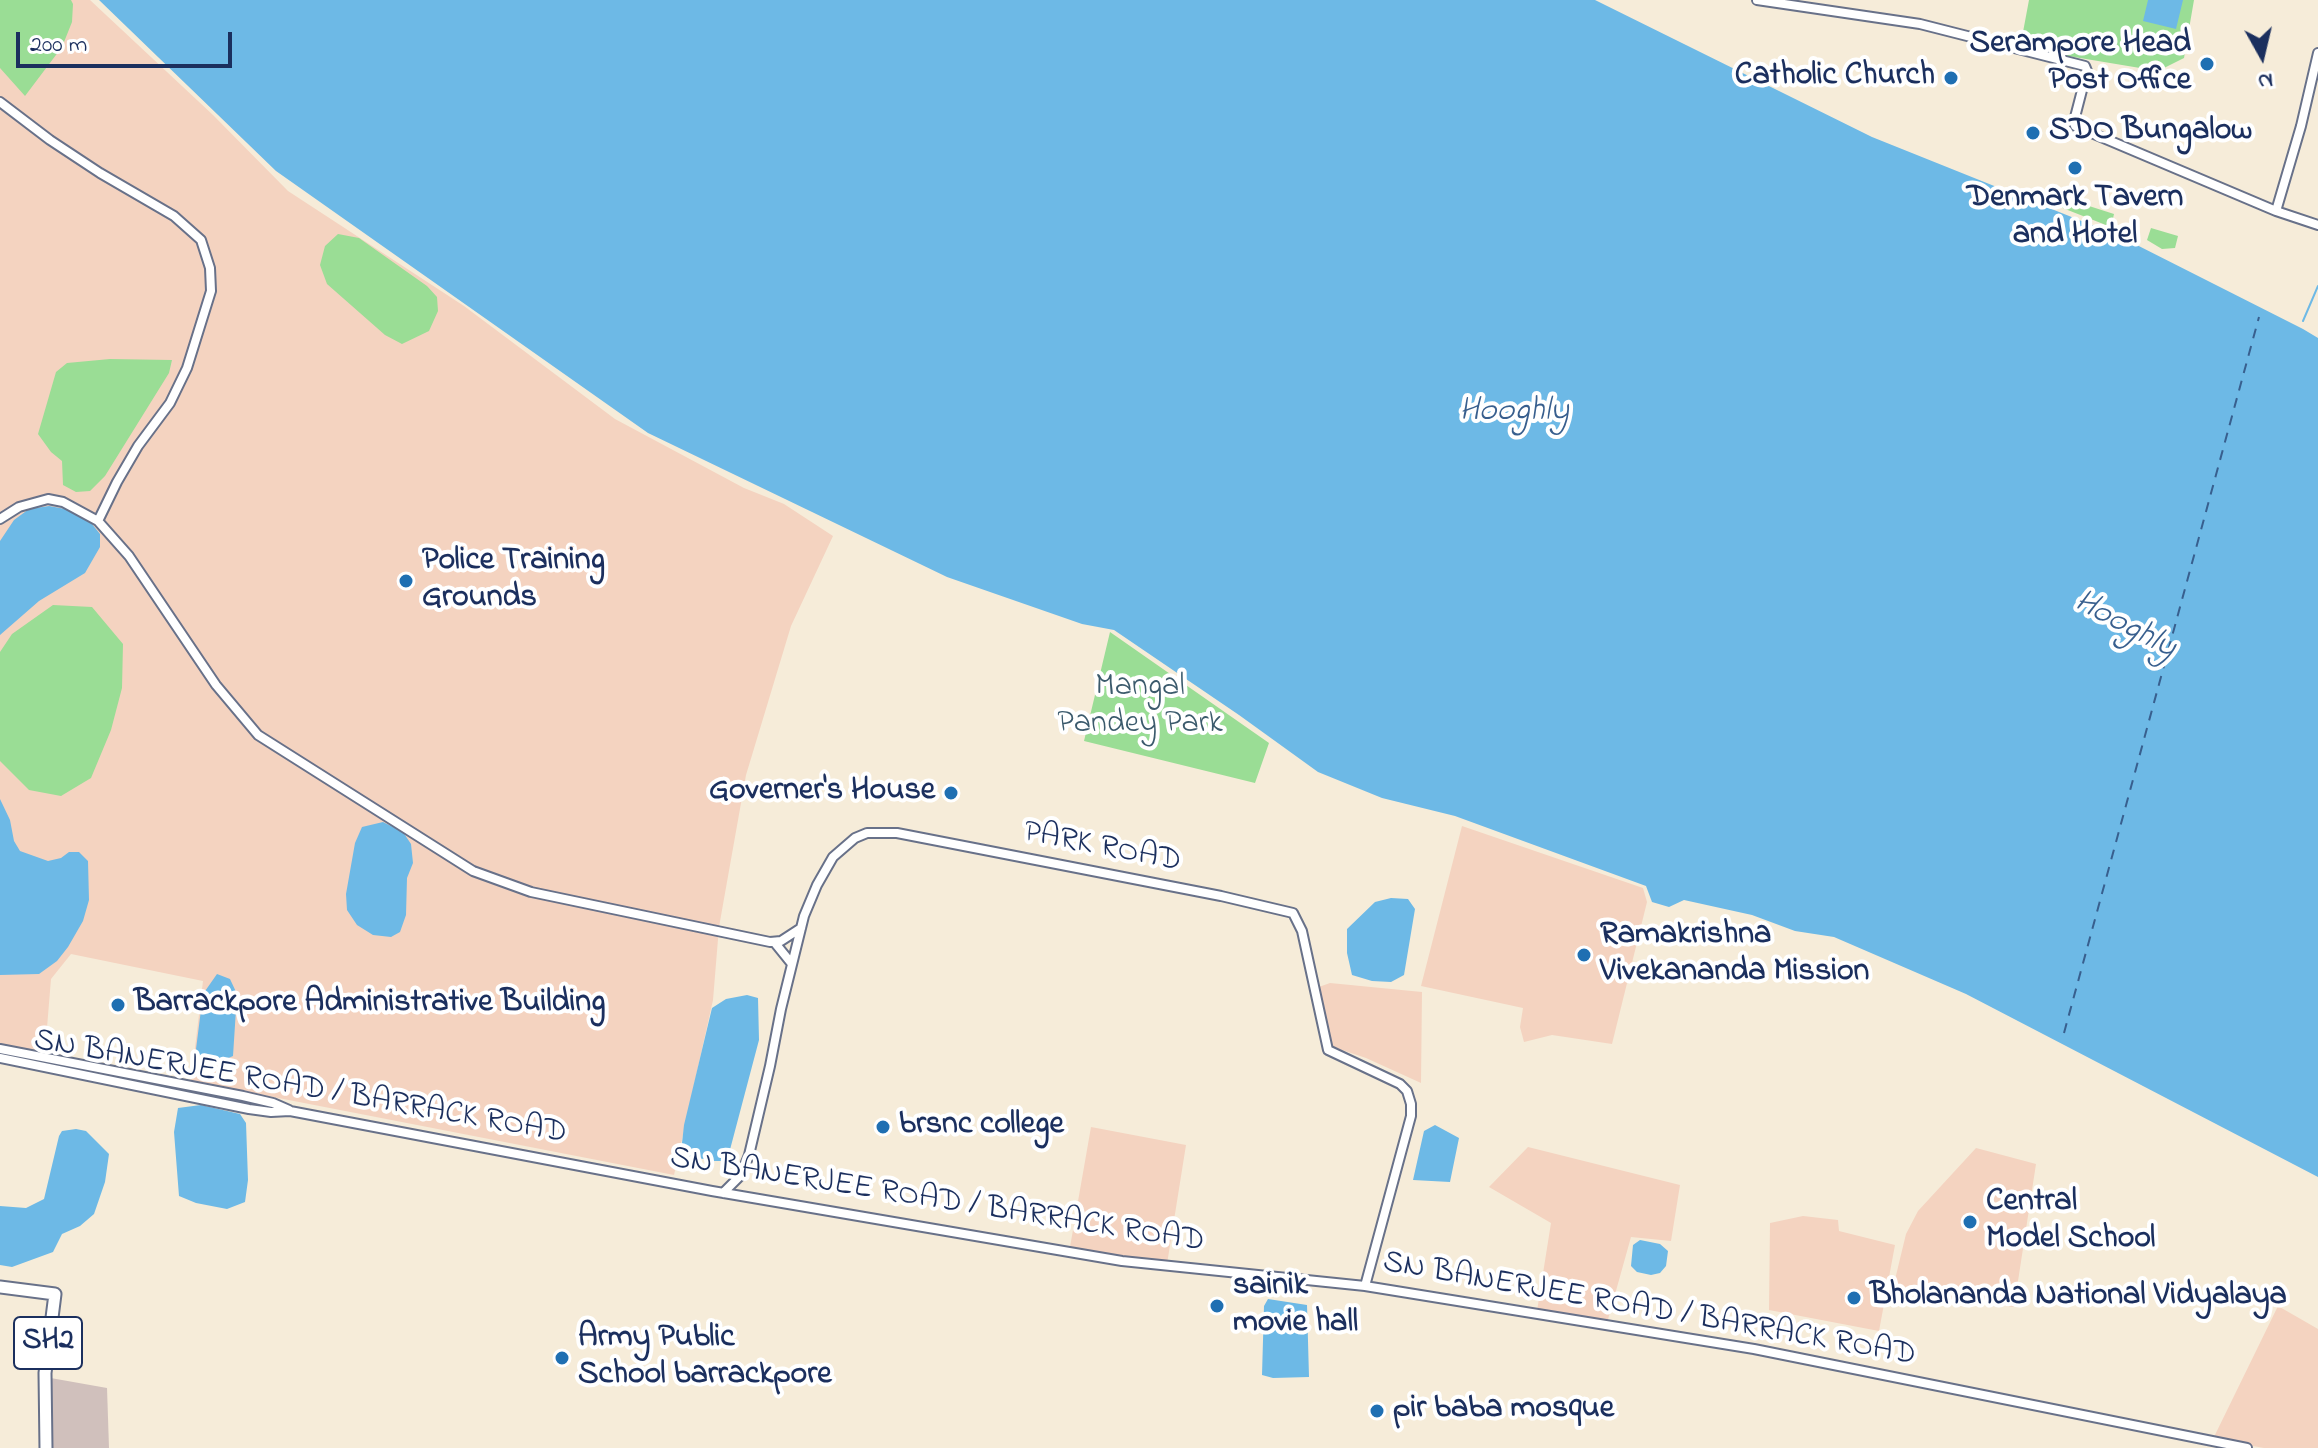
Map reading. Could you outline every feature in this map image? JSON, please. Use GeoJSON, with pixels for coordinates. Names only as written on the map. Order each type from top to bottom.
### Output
{"type":"FeatureCollection","features":[{"type":"Feature","properties":{"kind":"main road","name":"SH2"},"geometry":{"type":"LineString","coordinates":[[0,1287],[55,1294],[45,1373],[46,1448]]}},
{"type":"Feature","properties":{"kind":"street"},"geometry":{"type":"LineString","coordinates":[[1757,0],[1920,24],[2015,46],[2087,68],[2075,126],[2276,211],[2318,225]]}},
{"type":"Feature","properties":{"kind":"street"},"geometry":{"type":"LineString","coordinates":[[2276,211],[2318,53]]}},
{"type":"Feature","properties":{"kind":"street"},"geometry":{"type":"LineString","coordinates":[[0,102],[100,173],[174,216],[201,240],[210,268],[211,291],[187,368],[170,403],[138,446],[117,482],[98,521]]}},
{"type":"Feature","properties":{"kind":"street"},"geometry":{"type":"LineString","coordinates":[[0,519],[19,507],[48,499],[63,502],[98,521],[129,556],[216,685],[249,726],[267,742],[460,864],[491,879],[531,892],[763,941],[775,943],[801,927]]}},
{"type":"Feature","properties":{"kind":"street","name":"PARK ROAD"},"geometry":{"type":"LineString","coordinates":[[723,1193],[741,1175],[749,1155],[801,927],[812,895],[833,857],[855,838],[880,832],[936,840],[1293,913],[1302,931],[1328,1050],[1400,1084],[1407,1091],[1411,1104],[1409,1124],[1365,1286]]}},
{"type":"Feature","properties":{"kind":"street"},"geometry":{"type":"LineString","coordinates":[[775,943],[792,964]]}},
{"type":"Feature","properties":{"kind":"street"},"geometry":{"type":"LineString","coordinates":[[0,1049],[273,1103],[290,1111]]}},
{"type":"Feature","properties":{"kind":"street","name":"SN BANERJEE ROAD / BARRACK ROAD"},"geometry":{"type":"LineString","coordinates":[[0,1058],[271,1112],[290,1111],[723,1193],[1136,1264],[1365,1286],[1754,1349],[2086,1414],[2208,1444],[2247,1448]]}},
{"type":"Feature","properties":{"kind":"shaded area","name":"Police Training Grounds"},"geometry":{"type":"Polygon","coordinates":[[[0,0],[90,0],[213,115],[288,191],[464,306],[615,419],[744,488],[784,504],[833,536],[791,626],[746,775],[719,927],[713,1000],[674,1175],[191,1081],[203,981],[71,954],[51,979],[45,1052],[0,1044],[0,0]]]}},
{"type":"Feature","properties":{"kind":"shaded area"},"geometry":{"type":"Polygon","coordinates":[[[1462,826],[1643,888],[1647,902],[1612,1044],[1552,1035],[1524,1042],[1520,1027],[1523,1008],[1421,986],[1462,826]]]}},
{"type":"Feature","properties":{"kind":"shaded area"},"geometry":{"type":"Polygon","coordinates":[[[1330,983],[1422,992],[1421,1083],[1366,1058],[1327,1045],[1316,988],[1330,983]]]}},
{"type":"Feature","properties":{"kind":"shaded area"},"geometry":{"type":"Polygon","coordinates":[[[1091,1127],[1186,1145],[1167,1264],[1070,1247],[1091,1127]]]}},
{"type":"Feature","properties":{"kind":"shaded area"},"geometry":{"type":"Polygon","coordinates":[[[1528,1147],[1680,1185],[1671,1241],[1631,1237],[1607,1323],[1537,1311],[1551,1223],[1489,1187],[1528,1147]]]}},
{"type":"Feature","properties":{"kind":"shaded area","name":"Central Model School"},"geometry":{"type":"Polygon","coordinates":[[[1976,1148],[2036,1164],[2014,1307],[1892,1292],[1906,1234],[1918,1211],[1976,1148]]]}},
{"type":"Feature","properties":{"kind":"shaded area"},"geometry":{"type":"Polygon","coordinates":[[[1803,1216],[1838,1220],[1839,1231],[1895,1245],[1879,1331],[1769,1310],[1770,1223],[1803,1216]]]}},
{"type":"Feature","properties":{"kind":"shaded area"},"geometry":{"type":"Polygon","coordinates":[[[2278,1306],[2318,1329],[2318,1448],[2264,1448],[2213,1439],[2278,1306]]]}},
{"type":"Feature","properties":{"kind":"shaded area"},"geometry":{"type":"Polygon","coordinates":[[[45,1377],[107,1388],[109,1448],[49,1448],[45,1377]]]}},
{"type":"Feature","properties":{"kind":"green space"},"geometry":{"type":"Polygon","coordinates":[[[0,0],[71,0],[73,4],[72,22],[62,47],[25,96],[0,68],[0,0]]]}},
{"type":"Feature","properties":{"kind":"green space"},"geometry":{"type":"Polygon","coordinates":[[[2029,0],[2194,0],[2184,58],[2158,71],[2020,48],[2029,0]]]}},
{"type":"Feature","properties":{"kind":"green space"},"geometry":{"type":"Polygon","coordinates":[[[2064,198],[2114,214],[2111,227],[2060,207],[2064,198]]]}},
{"type":"Feature","properties":{"kind":"green space"},"geometry":{"type":"Polygon","coordinates":[[[2151,228],[2178,236],[2175,248],[2162,249],[2147,240],[2151,228]]]}},
{"type":"Feature","properties":{"kind":"green space"},"geometry":{"type":"Polygon","coordinates":[[[338,234],[359,238],[427,286],[437,297],[438,311],[429,331],[402,344],[385,335],[327,284],[320,265],[325,246],[338,234]]]}},
{"type":"Feature","properties":{"kind":"green space"},"geometry":{"type":"Polygon","coordinates":[[[110,359],[172,360],[169,373],[105,476],[90,491],[76,492],[63,485],[62,461],[38,434],[56,372],[67,363],[110,359]]]}},
{"type":"Feature","properties":{"kind":"green space"},"geometry":{"type":"Polygon","coordinates":[[[53,605],[92,607],[123,644],[122,688],[111,730],[91,778],[61,796],[29,790],[0,761],[0,652],[12,634],[53,605]]]}},
{"type":"Feature","properties":{"kind":"green space","name":"Mangal Pandey Park"},"geometry":{"type":"Polygon","coordinates":[[[1110,632],[1269,743],[1255,783],[1084,741],[1110,632]]]}},
{"type":"Feature","properties":{"kind":"water","name":"Hooghly"},"geometry":{"type":"Polygon","coordinates":[[[99,0],[1595,0],[1872,137],[2119,236],[2303,329],[2318,338],[2318,1177],[1966,994],[1834,937],[1795,931],[1752,915],[1684,900],[1669,907],[1652,902],[1646,886],[1455,816],[1382,798],[1318,772],[1114,630],[1082,624],[947,577],[648,433],[276,171],[99,0]]]}},
{"type":"Feature","properties":{"kind":"water"},"geometry":{"type":"Polygon","coordinates":[[[2148,0],[2183,0],[2176,29],[2143,21],[2148,0]]]}},
{"type":"Feature","properties":{"kind":"water"},"geometry":{"type":"Polygon","coordinates":[[[49,506],[71,510],[92,524],[100,534],[100,547],[85,573],[39,601],[0,635],[0,541],[14,520],[29,509],[49,506]]]}},
{"type":"Feature","properties":{"kind":"water"},"geometry":{"type":"Polygon","coordinates":[[[0,799],[20,851],[48,861],[69,852],[79,852],[88,861],[89,900],[83,921],[57,961],[39,974],[0,975],[0,799]]]}},
{"type":"Feature","properties":{"kind":"water"},"geometry":{"type":"Polygon","coordinates":[[[383,822],[403,832],[411,844],[413,863],[407,878],[406,915],[400,932],[391,937],[373,935],[357,925],[347,910],[346,894],[355,843],[362,827],[383,822]]]}},
{"type":"Feature","properties":{"kind":"water"},"geometry":{"type":"Polygon","coordinates":[[[1391,898],[1408,899],[1415,909],[1404,975],[1391,982],[1352,975],[1347,953],[1347,929],[1375,902],[1391,898]]]}},
{"type":"Feature","properties":{"kind":"water"},"geometry":{"type":"Polygon","coordinates":[[[217,974],[230,979],[237,994],[233,1056],[217,1063],[203,1060],[196,1049],[203,994],[217,974]]]}},
{"type":"Feature","properties":{"kind":"water"},"geometry":{"type":"Polygon","coordinates":[[[747,995],[758,998],[759,1040],[727,1161],[687,1156],[682,1143],[684,1125],[712,1008],[726,999],[747,995]]]}},
{"type":"Feature","properties":{"kind":"water"},"geometry":{"type":"Polygon","coordinates":[[[201,1105],[240,1114],[246,1123],[248,1180],[245,1202],[227,1209],[179,1196],[174,1132],[178,1108],[201,1105]]]}},
{"type":"Feature","properties":{"kind":"water"},"geometry":{"type":"Polygon","coordinates":[[[1435,1125],[1459,1138],[1450,1182],[1413,1180],[1424,1131],[1435,1125]]]}},
{"type":"Feature","properties":{"kind":"water"},"geometry":{"type":"Polygon","coordinates":[[[62,1131],[86,1131],[109,1154],[105,1182],[94,1214],[80,1226],[62,1234],[53,1252],[12,1267],[0,1265],[0,1206],[26,1208],[44,1199],[59,1136],[62,1131]]]}},
{"type":"Feature","properties":{"kind":"water"},"geometry":{"type":"Polygon","coordinates":[[[1640,1240],[1660,1244],[1668,1251],[1666,1266],[1660,1273],[1637,1272],[1631,1266],[1633,1245],[1640,1240]]]}},
{"type":"Feature","properties":{"kind":"water"},"geometry":{"type":"Polygon","coordinates":[[[1268,1299],[1307,1305],[1309,1377],[1273,1378],[1262,1375],[1264,1306],[1268,1299]]]}},
{"type":"Feature","properties":{"kind":"waterway"},"geometry":{"type":"LineString","coordinates":[[2303,321],[2318,286]]}},
{"type":"Feature","properties":{"kind":"ferry route"},"geometry":{"type":"LineString","coordinates":[[2064,1033],[2259,317]]}},
{"type":"Feature","properties":{"kind":"place","name":"Serampore Head Post Office"},"geometry":{"type":"Point","coordinates":[2207,64]}},
{"type":"Feature","properties":{"kind":"place","name":"Catholic Church"},"geometry":{"type":"Point","coordinates":[1951,78]}},
{"type":"Feature","properties":{"kind":"place","name":"SDO Bungalow"},"geometry":{"type":"Point","coordinates":[2033,133]}},
{"type":"Feature","properties":{"kind":"place","name":"Denmark Tavern and Hotel"},"geometry":{"type":"Point","coordinates":[2075,168]}},
{"type":"Feature","properties":{"kind":"place","name":"Police Training Grounds"},"geometry":{"type":"Point","coordinates":[406,581]}},
{"type":"Feature","properties":{"kind":"place","name":"Governer's House"},"geometry":{"type":"Point","coordinates":[951,793]}},
{"type":"Feature","properties":{"kind":"place","name":"Ramakrishna Vivekananda Mission"},"geometry":{"type":"Point","coordinates":[1584,955]}},
{"type":"Feature","properties":{"kind":"place","name":"Barrackpore Administrative Building"},"geometry":{"type":"Point","coordinates":[118,1005]}},
{"type":"Feature","properties":{"kind":"place","name":"brsnc college"},"geometry":{"type":"Point","coordinates":[883,1127]}},
{"type":"Feature","properties":{"kind":"place","name":"Central Model School"},"geometry":{"type":"Point","coordinates":[1970,1222]}},
{"type":"Feature","properties":{"kind":"place","name":"Bholananda National Vidyalaya"},"geometry":{"type":"Point","coordinates":[1854,1298]}},
{"type":"Feature","properties":{"kind":"place","name":"sainik movie hall"},"geometry":{"type":"Point","coordinates":[1217,1306]}},
{"type":"Feature","properties":{"kind":"place","name":"Army Public School barrackpore"},"geometry":{"type":"Point","coordinates":[562,1358]}},
{"type":"Feature","properties":{"kind":"place","name":"pir baba mosque"},"geometry":{"type":"Point","coordinates":[1377,1411]}}]}
